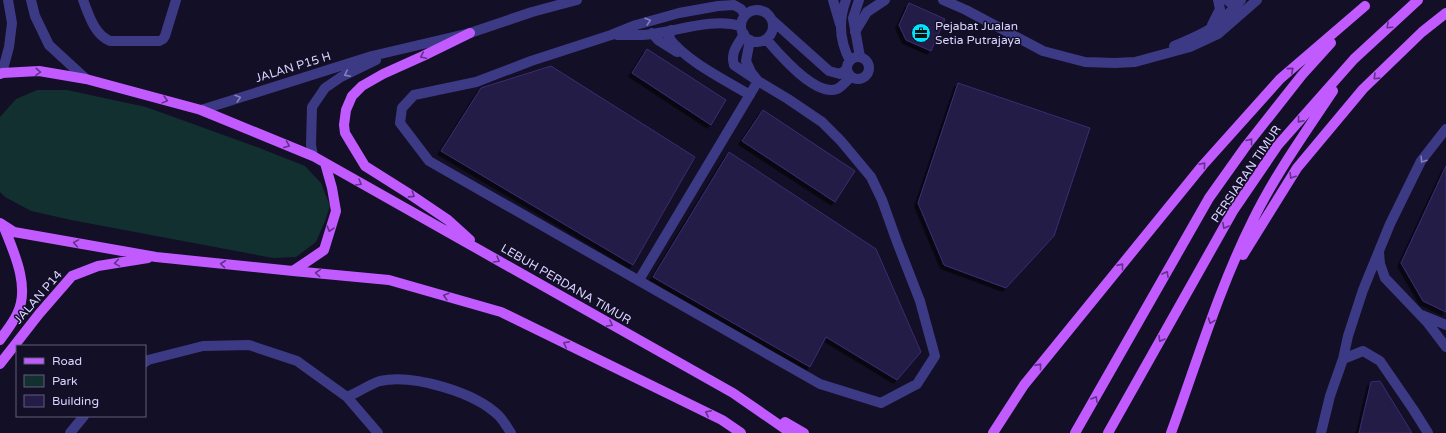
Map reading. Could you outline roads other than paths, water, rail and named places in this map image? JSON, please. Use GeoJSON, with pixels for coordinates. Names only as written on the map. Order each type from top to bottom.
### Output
{"type":"FeatureCollection","features":[{"type":"Feature","properties":{"kind":"main road","name":"PERSIARAN TIMUR"},"geometry":{"type":"LineString","coordinates":[[1108,433],[1233,211],[1278,145],[1354,59],[1418,0]]}},
{"type":"Feature","properties":{"kind":"main road"},"geometry":{"type":"LineString","coordinates":[[985,433],[1203,165],[1280,79],[1369,3]]}},
{"type":"Feature","properties":{"kind":"main road","name":"PERSIARAN TIMUR"},"geometry":{"type":"LineString","coordinates":[[1075,433],[1208,198],[1246,146],[1302,75],[1369,3]]}},
{"type":"Feature","properties":{"kind":"main road"},"geometry":{"type":"LineString","coordinates":[[1225,284],[1297,168],[1364,89],[1422,32],[1446,13]]}},
{"type":"Feature","properties":{"kind":"main road"},"geometry":{"type":"LineString","coordinates":[[470,33],[383,74],[362,86],[352,96],[346,110],[344,125],[345,133],[365,166],[412,195],[448,220],[484,252]]}},
{"type":"Feature","properties":{"kind":"main road"},"geometry":{"type":"LineString","coordinates":[[1172,433],[1225,284],[1253,220],[1282,169],[1354,59]]}},
{"type":"Feature","properties":{"kind":"main road","name":"LEBUH PERDANA TIMUR"},"geometry":{"type":"LineString","coordinates":[[1,74],[39,71],[86,79],[201,110],[313,156],[733,393],[791,433]]}},
{"type":"Feature","properties":{"kind":"main road"},"geometry":{"type":"LineString","coordinates":[[293,271],[324,250],[336,211],[332,188],[325,163]]}},
{"type":"Feature","properties":{"kind":"main road"},"geometry":{"type":"LineString","coordinates":[[2,224],[14,232],[156,257],[389,280],[501,312],[722,420],[741,433]]}},
{"type":"Feature","properties":{"kind":"main road","name":"JALAN P14"},"geometry":{"type":"LineString","coordinates":[[0,340],[18,313],[23,291],[17,260],[2,224]]}},
{"type":"Feature","properties":{"kind":"main road","name":"JALAN P14"},"geometry":{"type":"LineString","coordinates":[[0,364],[39,314],[72,276],[98,266],[156,257]]}},
{"type":"Feature","properties":{"kind":"main road"},"geometry":{"type":"LineString","coordinates":[[993,433],[1024,384]]}},
{"type":"Feature","properties":{"kind":"main road"},"geometry":{"type":"LineString","coordinates":[[733,393],[804,433]]}},
{"type":"Feature","properties":{"kind":"main road"},"geometry":{"type":"LineString","coordinates":[[722,420],[736,433]]}},
{"type":"Feature","properties":{"kind":"street"},"geometry":{"type":"LineString","coordinates":[[1,74],[10,46],[12,23],[8,0]]}},
{"type":"Feature","properties":{"kind":"street"},"geometry":{"type":"LineString","coordinates":[[31,0],[35,16],[49,45],[86,79]]}},
{"type":"Feature","properties":{"kind":"street"},"geometry":{"type":"LineString","coordinates":[[82,0],[97,32],[102,38],[110,41],[159,41],[165,36],[176,0]]}},
{"type":"Feature","properties":{"kind":"street","name":"JALAN P15 H"},"geometry":{"type":"LineString","coordinates":[[201,110],[372,56],[470,33],[532,12],[577,0]]}},
{"type":"Feature","properties":{"kind":"street"},"geometry":{"type":"LineString","coordinates":[[766,39],[789,65],[802,76],[823,89],[837,89],[850,69],[856,57],[866,60],[870,67],[868,74],[863,79],[860,79],[850,69],[844,50],[841,28],[833,0]]}},
{"type":"Feature","properties":{"kind":"street"},"geometry":{"type":"LineString","coordinates":[[841,28],[846,0]]}},
{"type":"Feature","properties":{"kind":"street"},"geometry":{"type":"LineString","coordinates":[[859,0],[853,18],[860,57]]}},
{"type":"Feature","properties":{"kind":"street"},"geometry":{"type":"LineString","coordinates":[[855,32],[867,12],[885,0]]}},
{"type":"Feature","properties":{"kind":"street"},"geometry":{"type":"LineString","coordinates":[[942,0],[966,10],[1043,51],[1085,62],[1135,62],[1190,47],[1218,34],[1242,5]]}},
{"type":"Feature","properties":{"kind":"street"},"geometry":{"type":"LineString","coordinates":[[1208,30],[1220,9],[1218,0]]}},
{"type":"Feature","properties":{"kind":"street"},"geometry":{"type":"LineString","coordinates":[[1227,0],[1242,5]]}},
{"type":"Feature","properties":{"kind":"street"},"geometry":{"type":"LineString","coordinates":[[1135,62],[1191,39],[1215,26],[1242,5],[1257,0]]}},
{"type":"Feature","properties":{"kind":"street"},"geometry":{"type":"LineString","coordinates":[[745,33],[734,50],[732,58],[734,64],[758,81],[822,122],[841,141],[871,177],[882,200],[920,301],[935,356],[917,384],[881,403],[820,384],[429,161],[400,123],[402,108],[414,95],[476,82],[531,61],[679,12],[718,6],[734,5],[741,8],[745,15],[746,61],[751,72],[758,81]]}},
{"type":"Feature","properties":{"kind":"street"},"geometry":{"type":"LineString","coordinates":[[745,15],[754,10],[760,10],[769,15],[772,20],[829,70],[840,74],[850,69]]}},
{"type":"Feature","properties":{"kind":"street"},"geometry":{"type":"LineString","coordinates":[[611,35],[643,35],[716,23],[734,24],[745,33],[760,41],[770,36],[772,31],[772,20]]}},
{"type":"Feature","properties":{"kind":"street"},"geometry":{"type":"LineString","coordinates":[[672,30],[669,38],[686,56]]}},
{"type":"Feature","properties":{"kind":"street"},"geometry":{"type":"LineString","coordinates":[[652,33],[674,51],[686,56],[750,95]]}},
{"type":"Feature","properties":{"kind":"street","name":"JALAN P15 H"},"geometry":{"type":"LineString","coordinates":[[313,156],[310,145],[312,107],[325,88],[341,77],[394,52]]}},
{"type":"Feature","properties":{"kind":"street"},"geometry":{"type":"LineString","coordinates":[[639,280],[758,81]]}},
{"type":"Feature","properties":{"kind":"street"},"geometry":{"type":"LineString","coordinates":[[1321,433],[1330,396],[1348,336],[1379,250],[1421,161],[1446,129]]}},
{"type":"Feature","properties":{"kind":"street"},"geometry":{"type":"LineString","coordinates":[[1379,250],[1380,264],[1385,278],[1420,314],[1446,348]]}},
{"type":"Feature","properties":{"kind":"street"},"geometry":{"type":"LineString","coordinates":[[1364,290],[1375,278],[1385,278]]}},
{"type":"Feature","properties":{"kind":"street"},"geometry":{"type":"LineString","coordinates":[[1420,314],[1446,324]]}},
{"type":"Feature","properties":{"kind":"street"},"geometry":{"type":"LineString","coordinates":[[146,361],[204,346],[249,344],[297,361],[347,397],[378,433]]}},
{"type":"Feature","properties":{"kind":"street"},"geometry":{"type":"LineString","coordinates":[[1342,359],[1362,351],[1380,361],[1428,433]]}},
{"type":"Feature","properties":{"kind":"street"},"geometry":{"type":"LineString","coordinates":[[347,397],[380,381],[405,380],[432,384],[472,397],[498,416],[511,433]]}},
{"type":"Feature","properties":{"kind":"street"},"geometry":{"type":"LineString","coordinates":[[70,433],[83,417]]}},
{"type":"Feature","properties":{"kind":"place","name":"Pejabat Jualan Setia Putrajaya"},"geometry":{"type":"Point","coordinates":[921,33]}}]}
